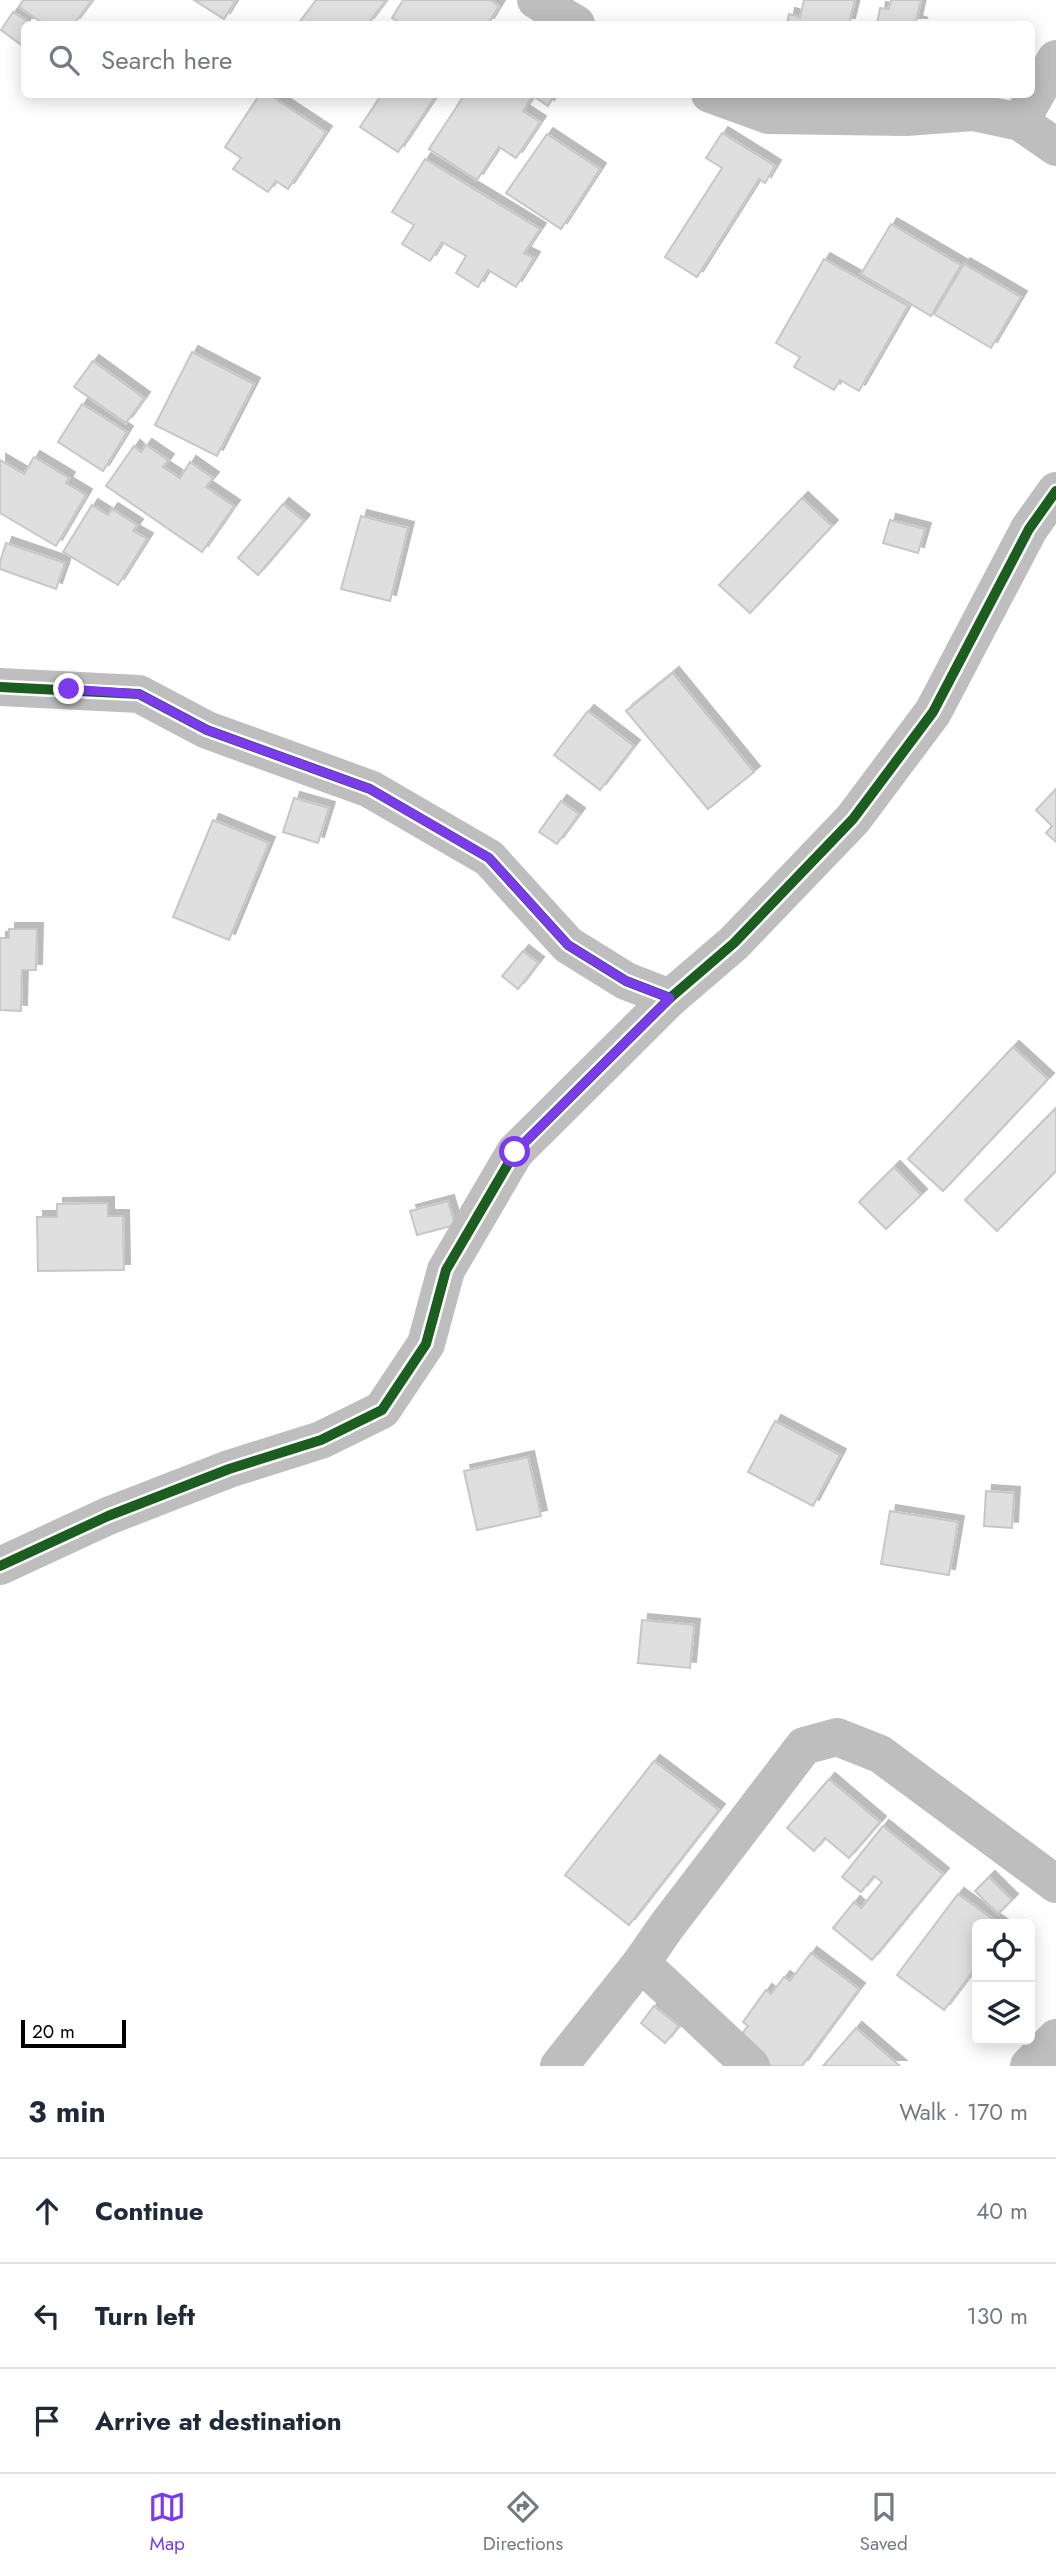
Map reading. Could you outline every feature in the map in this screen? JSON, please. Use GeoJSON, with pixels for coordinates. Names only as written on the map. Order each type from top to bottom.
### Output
{"type":"FeatureCollection","features":[{"type":"Feature","properties":{"kind":"street"},"geometry":{"type":"LineString","coordinates":[[536,0],[571,21]]}},
{"type":"Feature","properties":{"kind":"street"},"geometry":{"type":"LineString","coordinates":[[1035,96],[1056,59]]}},
{"type":"Feature","properties":{"kind":"street"},"geometry":{"type":"LineString","coordinates":[[721,98],[768,115],[906,117],[973,112],[1020,122],[1056,147]]}},
{"type":"Feature","properties":{"kind":"street"},"geometry":{"type":"LineString","coordinates":[[1020,122],[1034,98]]}},
{"type":"Feature","properties":{"kind":"street"},"geometry":{"type":"LineString","coordinates":[[0,1566],[108,1516],[229,1469],[321,1440],[382,1410],[426,1344],[446,1270],[515,1152],[670,998],[734,943],[853,819],[933,712],[1029,529],[1056,491]]}},
{"type":"Feature","properties":{"kind":"street"},"geometry":{"type":"LineString","coordinates":[[0,687],[139,694],[207,730],[370,789],[489,858],[568,945],[626,981],[670,998]]}},
{"type":"Feature","properties":{"kind":"street"},"geometry":{"type":"LineString","coordinates":[[559,2066],[641,1963],[804,1746],[837,1737],[880,1754],[1056,1884]]}},
{"type":"Feature","properties":{"kind":"street"},"geometry":{"type":"LineString","coordinates":[[641,1963],[751,2066]]}},
{"type":"Feature","properties":{"kind":"street"},"geometry":{"type":"LineString","coordinates":[[1029,2066],[1056,2038]]}},
{"type":"Feature","properties":{"kind":"building"},"geometry":{"type":"Polygon","coordinates":[[[23,0],[92,0],[76,21],[40,21],[19,7],[23,0]]]}},
{"type":"Feature","properties":{"kind":"building"},"geometry":{"type":"Polygon","coordinates":[[[194,0],[236,0],[224,19],[194,0]]]}},
{"type":"Feature","properties":{"kind":"building"},"geometry":{"type":"Polygon","coordinates":[[[316,0],[386,0],[370,21],[300,21],[316,0]]]}},
{"type":"Feature","properties":{"kind":"building"},"geometry":{"type":"Polygon","coordinates":[[[403,0],[490,0],[499,6],[490,21],[397,21],[392,18],[403,0]]]}},
{"type":"Feature","properties":{"kind":"building"},"geometry":{"type":"Polygon","coordinates":[[[804,0],[855,0],[850,21],[788,21],[789,14],[800,17],[804,0]]]}},
{"type":"Feature","properties":{"kind":"building"},"geometry":{"type":"Polygon","coordinates":[[[891,0],[921,0],[916,21],[878,21],[880,8],[889,9],[891,0]]]}},
{"type":"Feature","properties":{"kind":"building"},"geometry":{"type":"Polygon","coordinates":[[[13,12],[27,21],[21,21],[21,45],[1,30],[13,12]]]}},
{"type":"Feature","properties":{"kind":"building"},"geometry":{"type":"Polygon","coordinates":[[[257,98],[274,98],[326,132],[288,189],[276,181],[268,192],[233,169],[241,158],[225,147],[257,98]]]}},
{"type":"Feature","properties":{"kind":"building"},"geometry":{"type":"Polygon","coordinates":[[[379,98],[434,98],[398,152],[360,127],[379,98]]]}},
{"type":"Feature","properties":{"kind":"building"},"geometry":{"type":"Polygon","coordinates":[[[462,98],[532,98],[523,111],[540,122],[516,158],[499,147],[477,180],[429,149],[462,98]]]}},
{"type":"Feature","properties":{"kind":"building"},"geometry":{"type":"Polygon","coordinates":[[[536,98],[553,98],[548,106],[536,98]]]}},
{"type":"Feature","properties":{"kind":"building"},"geometry":{"type":"Polygon","coordinates":[[[722,133],[775,166],[765,183],[759,179],[697,277],[665,257],[722,168],[706,158],[722,133]]]}},
{"type":"Feature","properties":{"kind":"building"},"geometry":{"type":"Polygon","coordinates":[[[547,134],[600,169],[561,229],[506,193],[547,134]]]}},
{"type":"Feature","properties":{"kind":"building"},"geometry":{"type":"Polygon","coordinates":[[[425,159],[540,229],[524,253],[534,258],[516,287],[488,270],[478,287],[456,273],[466,256],[442,242],[430,261],[402,244],[414,225],[392,212],[425,159]]]}},
{"type":"Feature","properties":{"kind":"building"},"geometry":{"type":"Polygon","coordinates":[[[891,224],[961,265],[931,316],[861,274],[891,224]]]}},
{"type":"Feature","properties":{"kind":"building"},"geometry":{"type":"Polygon","coordinates":[[[824,259],[908,306],[859,391],[840,380],[834,390],[794,367],[800,357],[776,343],[824,259]]]}},
{"type":"Feature","properties":{"kind":"building"},"geometry":{"type":"Polygon","coordinates":[[[964,264],[1021,297],[991,348],[934,314],[964,264]]]}},
{"type":"Feature","properties":{"kind":"building"},"geometry":{"type":"Polygon","coordinates":[[[192,352],[254,384],[217,456],[155,425],[192,352]]]}},
{"type":"Feature","properties":{"kind":"building"},"geometry":{"type":"Polygon","coordinates":[[[93,361],[144,398],[126,423],[74,387],[93,361]]]}},
{"type":"Feature","properties":{"kind":"building"},"geometry":{"type":"Polygon","coordinates":[[[82,404],[127,432],[103,471],[58,442],[82,404]]]}},
{"type":"Feature","properties":{"kind":"building"},"geometry":{"type":"Polygon","coordinates":[[[146,445],[168,460],[163,467],[180,478],[190,462],[213,478],[206,487],[234,506],[202,552],[106,486],[134,446],[141,452],[146,445]]]}},
{"type":"Feature","properties":{"kind":"building"},"geometry":{"type":"Polygon","coordinates":[[[34,457],[69,478],[66,483],[86,495],[56,546],[0,513],[0,460],[24,474],[34,457]]]}},
{"type":"Feature","properties":{"kind":"building"},"geometry":{"type":"Polygon","coordinates":[[[802,498],[832,526],[750,613],[719,585],[802,498]]]}},
{"type":"Feature","properties":{"kind":"building"},"geometry":{"type":"Polygon","coordinates":[[[283,504],[304,521],[258,575],[238,558],[283,504]]]}},
{"type":"Feature","properties":{"kind":"building"},"geometry":{"type":"Polygon","coordinates":[[[92,505],[108,515],[112,509],[137,525],[133,531],[147,539],[118,585],[63,552],[92,505]]]}},
{"type":"Feature","properties":{"kind":"building"},"geometry":{"type":"Polygon","coordinates":[[[361,516],[408,528],[390,601],[341,589],[361,516]]]}},
{"type":"Feature","properties":{"kind":"building"},"geometry":{"type":"Polygon","coordinates":[[[890,520],[925,529],[918,553],[883,543],[890,520]]]}},
{"type":"Feature","properties":{"kind":"building"},"geometry":{"type":"Polygon","coordinates":[[[6,543],[65,563],[56,589],[0,569],[6,543]]]}},
{"type":"Feature","properties":{"kind":"building"},"geometry":{"type":"Polygon","coordinates":[[[673,673],[754,772],[708,809],[626,711],[673,673]]]}},
{"type":"Feature","properties":{"kind":"building"},"geometry":{"type":"Polygon","coordinates":[[[588,711],[634,746],[600,790],[554,755],[588,711]]]}},
{"type":"Feature","properties":{"kind":"building"},"geometry":{"type":"Polygon","coordinates":[[[1056,789],[1056,842],[1046,833],[1052,826],[1036,810],[1056,789]]]}},
{"type":"Feature","properties":{"kind":"building"},"geometry":{"type":"Polygon","coordinates":[[[294,798],[329,808],[318,843],[283,832],[294,798]]]}},
{"type":"Feature","properties":{"kind":"building"},"geometry":{"type":"Polygon","coordinates":[[[561,801],[579,814],[557,844],[539,832],[561,801]]]}},
{"type":"Feature","properties":{"kind":"building"},"geometry":{"type":"Polygon","coordinates":[[[213,820],[269,843],[229,940],[173,917],[213,820]]]}},
{"type":"Feature","properties":{"kind":"building"},"geometry":{"type":"Polygon","coordinates":[[[9,929],[37,929],[36,970],[22,970],[21,1011],[0,1010],[0,938],[9,938],[9,929]]]}},
{"type":"Feature","properties":{"kind":"building"},"geometry":{"type":"Polygon","coordinates":[[[523,951],[538,963],[518,989],[502,976],[523,951]]]}},
{"type":"Feature","properties":{"kind":"building"},"geometry":{"type":"Polygon","coordinates":[[[1013,1047],[1048,1079],[943,1191],[908,1159],[1013,1047]]]}},
{"type":"Feature","properties":{"kind":"building"},"geometry":{"type":"Polygon","coordinates":[[[1056,1108],[1056,1171],[997,1231],[965,1200],[1056,1108]]]}},
{"type":"Feature","properties":{"kind":"building"},"geometry":{"type":"Polygon","coordinates":[[[894,1167],[921,1195],[886,1229],[859,1202],[894,1167]]]}},
{"type":"Feature","properties":{"kind":"building"},"geometry":{"type":"Polygon","coordinates":[[[448,1201],[455,1225],[417,1235],[410,1211],[448,1201]]]}},
{"type":"Feature","properties":{"kind":"building"},"geometry":{"type":"Polygon","coordinates":[[[108,1203],[108,1216],[123,1216],[124,1270],[38,1271],[37,1217],[57,1217],[57,1204],[108,1203]]]}},
{"type":"Feature","properties":{"kind":"building"},"geometry":{"type":"Polygon","coordinates":[[[775,1421],[840,1455],[813,1506],[748,1472],[775,1421]]]}},
{"type":"Feature","properties":{"kind":"building"},"geometry":{"type":"Polygon","coordinates":[[[528,1457],[541,1516],[477,1530],[464,1471],[528,1457]]]}},
{"type":"Feature","properties":{"kind":"building"},"geometry":{"type":"Polygon","coordinates":[[[986,1491],[1014,1493],[1012,1528],[984,1526],[986,1491]]]}},
{"type":"Feature","properties":{"kind":"building"},"geometry":{"type":"Polygon","coordinates":[[[890,1511],[958,1522],[949,1575],[881,1564],[890,1511]]]}},
{"type":"Feature","properties":{"kind":"building"},"geometry":{"type":"Polygon","coordinates":[[[642,1620],[694,1625],[690,1668],[638,1663],[642,1620]]]}},
{"type":"Feature","properties":{"kind":"building"},"geometry":{"type":"Polygon","coordinates":[[[654,1761],[719,1810],[629,1925],[565,1875],[654,1761]]]}},
{"type":"Feature","properties":{"kind":"building"},"geometry":{"type":"Polygon","coordinates":[[[829,1779],[880,1822],[849,1858],[825,1838],[814,1851],[787,1828],[829,1779]]]}},
{"type":"Feature","properties":{"kind":"building"},"geometry":{"type":"Polygon","coordinates":[[[883,1826],[943,1874],[872,1960],[833,1928],[854,1902],[861,1908],[882,1882],[874,1876],[861,1892],[842,1877],[883,1826]]]}},
{"type":"Feature","properties":{"kind":"building"},"geometry":{"type":"Polygon","coordinates":[[[989,1877],[1012,1900],[998,1914],[975,1891],[989,1877]]]}},
{"type":"Feature","properties":{"kind":"building"},"geometry":{"type":"Polygon","coordinates":[[[958,1894],[993,1919],[972,1919],[972,1973],[944,2010],[897,1975],[958,1894]]]}},
{"type":"Feature","properties":{"kind":"building"},"geometry":{"type":"Polygon","coordinates":[[[811,1953],[859,1989],[802,2066],[772,2066],[737,2040],[748,2026],[743,2022],[766,1990],[771,1994],[784,1977],[790,1981],[811,1953]]]}},
{"type":"Feature","properties":{"kind":"building"},"geometry":{"type":"Polygon","coordinates":[[[654,2006],[679,2026],[665,2043],[641,2023],[654,2006]]]}},
{"type":"Feature","properties":{"kind":"building"},"geometry":{"type":"Polygon","coordinates":[[[856,2028],[900,2066],[823,2066],[856,2028]]]}},
{"type":"Feature","properties":{"kind":"cycle path"},"geometry":{"type":"LineString","coordinates":[[0,1566],[108,1516],[229,1469],[321,1440],[382,1410],[426,1344],[446,1270],[515,1152],[670,998],[734,943],[853,819],[933,712],[1029,529],[1056,491]]}},
{"type":"Feature","properties":{"kind":"cycle path"},"geometry":{"type":"LineString","coordinates":[[0,687],[139,694],[207,730],[370,789],[489,858],[568,945],[626,981],[670,998]]}},
{"type":"Feature","properties":{"kind":"route"},"geometry":{"type":"LineString","coordinates":[[69,689],[139,694],[207,730],[370,789],[489,858],[568,945],[626,981],[670,998],[515,1152]]}}]}
